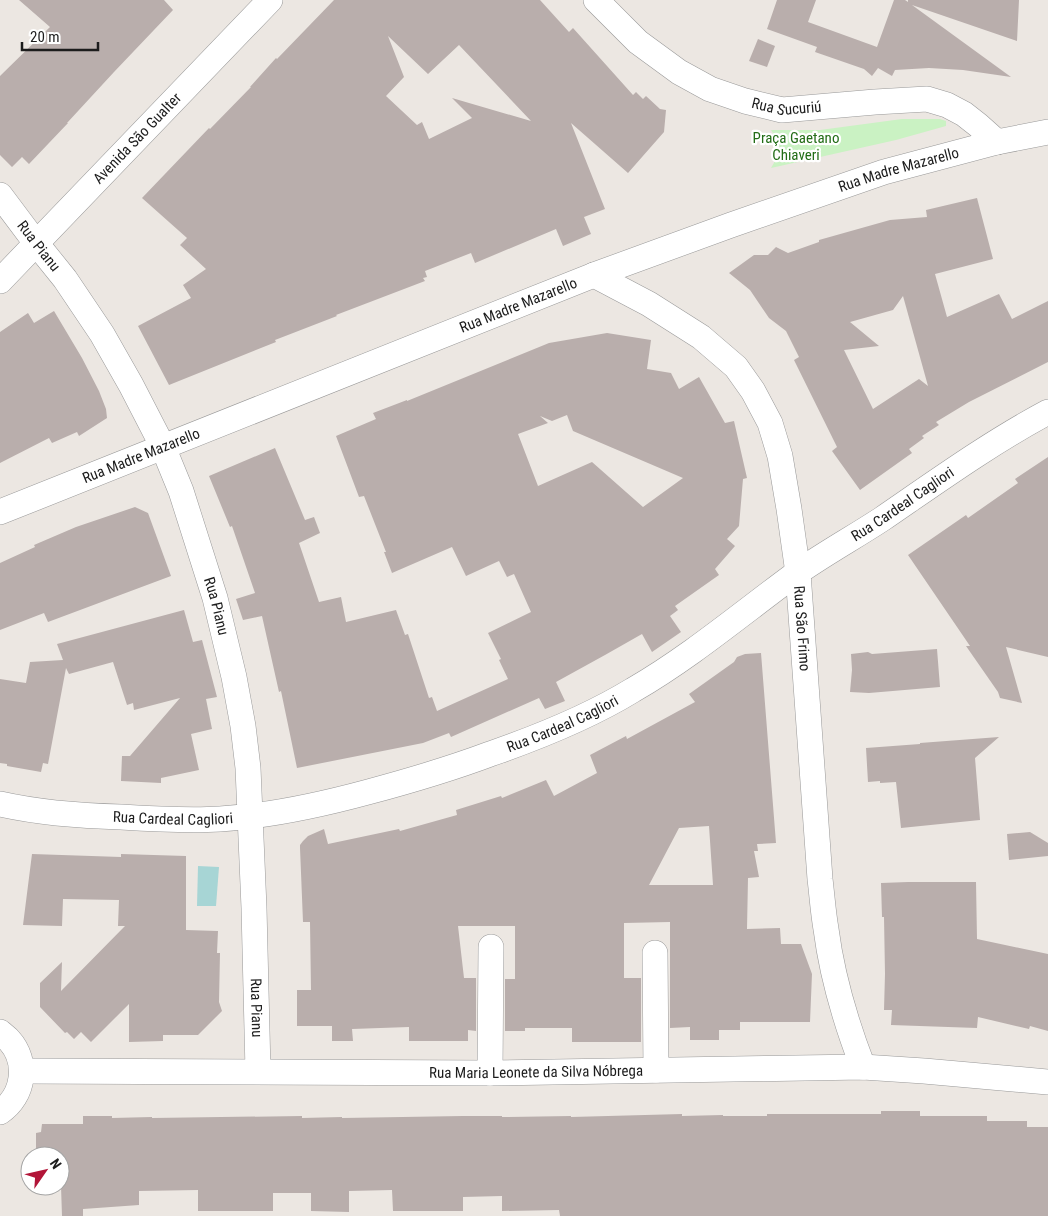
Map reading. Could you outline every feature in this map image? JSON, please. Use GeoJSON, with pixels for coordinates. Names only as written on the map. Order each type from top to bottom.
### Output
{"type":"FeatureCollection","features":[{"type":"Feature","properties":{"kind":"street","name":"Avenida São Gualter"},"geometry":{"type":"LineString","coordinates":[[1,279],[270,0]]}},
{"type":"Feature","properties":{"kind":"street","name":"Rua Sucuriú"},"geometry":{"type":"LineString","coordinates":[[596,0],[638,42],[679,72],[710,89],[745,101],[782,110],[867,102],[927,99],[947,105],[964,114],[997,142]]}},
{"type":"Feature","properties":{"kind":"street","name":"Rua Madre Mazarello"},"geometry":{"type":"LineString","coordinates":[[0,512],[594,275],[731,224],[884,172],[997,142],[1048,132]]}},
{"type":"Feature","properties":{"kind":"street","name":"Rua Pianu"},"geometry":{"type":"LineString","coordinates":[[0,195],[66,279],[102,334],[131,384],[163,446],[181,491],[215,598],[234,678],[247,760],[251,816],[258,1071]]}},
{"type":"Feature","properties":{"kind":"street","name":"Rua São Frimo"},"geometry":{"type":"LineString","coordinates":[[594,275],[648,304],[701,337],[736,367],[753,391],[770,423],[780,456],[798,573],[819,870],[826,929],[832,967],[842,1007],[863,1067]]}},
{"type":"Feature","properties":{"kind":"street","name":"Rua Cardeal Cagliori"},"geometry":{"type":"LineString","coordinates":[[0,804],[23,809],[97,816],[217,819],[251,816],[322,805],[410,781],[510,747],[588,714],[632,691],[673,664],[798,573],[968,460],[1025,424],[1048,412]]}},
{"type":"Feature","properties":{"kind":"street"},"geometry":{"type":"LineString","coordinates":[[490,1073],[491,948]]}},
{"type":"Feature","properties":{"kind":"street"},"geometry":{"type":"LineString","coordinates":[[655,952],[656,1070]]}},
{"type":"Feature","properties":{"kind":"street"},"geometry":{"type":"LineString","coordinates":[[0,1032],[9,1040],[18,1054],[22,1071],[20,1086],[13,1100],[0,1112]]}},
{"type":"Feature","properties":{"kind":"street","name":"Rua Maria Leonete da Silva Nóbrega"},"geometry":{"type":"LineString","coordinates":[[22,1071],[490,1073],[863,1067],[1048,1082]]}},
{"type":"Feature","properties":{"kind":"green space","name":"Praça Gaetano Chiaveri"},"geometry":{"type":"Polygon","coordinates":[[[902,119],[940,119],[946,121],[946,126],[896,140],[771,168],[780,149],[778,141],[771,130],[820,130],[902,119]]]}},
{"type":"Feature","properties":{"kind":"water"},"geometry":{"type":"Polygon","coordinates":[[[198,866],[219,867],[216,906],[197,906],[198,866]]]}},
{"type":"Feature","properties":{"kind":"building"},"geometry":{"type":"Polygon","coordinates":[[[19,0],[164,0],[173,10],[29,164],[22,157],[12,167],[0,155],[0,76],[50,27],[19,0]]]}},
{"type":"Feature","properties":{"kind":"building"},"geometry":{"type":"Polygon","coordinates":[[[334,0],[540,0],[569,32],[573,28],[633,95],[636,92],[643,99],[646,96],[660,109],[666,110],[664,132],[628,173],[571,123],[605,209],[584,217],[591,234],[563,246],[556,229],[475,263],[471,253],[425,271],[427,277],[423,278],[425,281],[336,315],[275,340],[276,342],[169,385],[138,326],[191,298],[183,285],[206,269],[180,245],[187,238],[142,198],[334,0]],[[388,36],[404,77],[386,96],[417,125],[422,122],[429,139],[472,118],[452,98],[531,121],[459,45],[428,74],[388,36]]]}},
{"type":"Feature","properties":{"kind":"building"},"geometry":{"type":"Polygon","coordinates":[[[777,0],[816,0],[808,22],[877,47],[894,0],[905,0],[908,2],[908,0],[1019,0],[1017,41],[912,5],[1011,77],[963,70],[929,68],[895,70],[892,76],[878,68],[872,76],[864,69],[815,52],[817,47],[767,29],[777,0]]]}},
{"type":"Feature","properties":{"kind":"building"},"geometry":{"type":"Polygon","coordinates":[[[758,39],[775,46],[767,67],[749,61],[758,39]]]}},
{"type":"Feature","properties":{"kind":"building"},"geometry":{"type":"Polygon","coordinates":[[[977,198],[993,259],[935,274],[947,317],[999,294],[1012,319],[1048,301],[1048,362],[969,402],[936,422],[939,425],[922,436],[924,438],[909,449],[912,453],[860,490],[832,451],[837,447],[794,360],[799,357],[786,331],[769,318],[750,290],[729,273],[754,255],[768,255],[776,247],[788,253],[819,242],[819,240],[890,220],[927,217],[926,210],[977,198]],[[903,296],[893,310],[850,322],[879,346],[844,350],[873,409],[919,379],[928,386],[903,296]]]}},
{"type":"Feature","properties":{"kind":"building"},"geometry":{"type":"Polygon","coordinates":[[[54,311],[99,391],[106,409],[107,418],[79,436],[77,432],[52,443],[49,438],[0,463],[0,332],[28,313],[34,323],[54,311]]]}},
{"type":"Feature","properties":{"kind":"building"},"geometry":{"type":"Polygon","coordinates":[[[607,333],[651,340],[647,369],[671,373],[679,389],[699,377],[725,423],[734,421],[747,478],[743,479],[739,526],[727,539],[735,546],[715,569],[719,575],[675,606],[678,610],[670,616],[681,632],[652,652],[642,634],[556,682],[565,701],[545,709],[539,698],[451,737],[449,733],[423,743],[297,768],[281,691],[279,692],[262,616],[243,620],[236,599],[255,593],[232,526],[230,527],[209,476],[275,448],[305,520],[314,517],[320,533],[299,543],[319,602],[341,597],[346,622],[396,610],[405,635],[408,634],[429,698],[432,697],[437,711],[508,679],[499,660],[501,659],[488,633],[531,612],[514,574],[507,577],[499,561],[466,576],[452,547],[392,573],[384,552],[386,552],[364,496],[359,497],[336,436],[376,419],[373,413],[549,343],[607,333]],[[567,415],[552,421],[540,416],[548,423],[518,434],[538,486],[592,462],[643,507],[683,478],[573,431],[567,415]]]}},
{"type":"Feature","properties":{"kind":"building"},"geometry":{"type":"Polygon","coordinates":[[[1048,457],[1048,657],[1006,647],[1022,703],[1000,698],[998,692],[966,646],[970,646],[908,555],[966,515],[968,518],[1018,483],[1015,479],[1048,457]]]}},
{"type":"Feature","properties":{"kind":"building"},"geometry":{"type":"Polygon","coordinates":[[[135,507],[148,513],[171,576],[48,622],[44,613],[0,630],[0,563],[35,547],[34,545],[76,527],[135,507]]]}},
{"type":"Feature","properties":{"kind":"building"},"geometry":{"type":"Polygon","coordinates":[[[184,610],[193,642],[202,640],[217,697],[206,699],[212,729],[191,734],[199,770],[161,778],[161,783],[121,781],[122,756],[130,756],[180,698],[134,710],[133,703],[127,705],[113,662],[69,674],[66,668],[48,764],[43,763],[41,772],[0,763],[0,679],[26,683],[30,662],[63,660],[57,644],[184,610]]]}},
{"type":"Feature","properties":{"kind":"building"},"geometry":{"type":"Polygon","coordinates":[[[937,649],[940,687],[869,693],[850,692],[851,654],[937,649]]]}},
{"type":"Feature","properties":{"kind":"building"},"geometry":{"type":"Polygon","coordinates":[[[761,653],[776,843],[757,844],[758,851],[754,851],[759,877],[748,878],[747,929],[780,928],[781,944],[801,944],[812,974],[810,1022],[740,1022],[740,1030],[719,1030],[719,1040],[690,1040],[690,1027],[670,1028],[670,922],[624,923],[624,978],[641,978],[641,1042],[572,1042],[572,1028],[525,1028],[525,1031],[505,1031],[505,979],[515,979],[515,926],[458,926],[464,978],[476,978],[476,1031],[468,1030],[468,1041],[409,1041],[409,1027],[352,1029],[353,1041],[332,1041],[332,1026],[297,1026],[297,990],[311,990],[310,922],[303,922],[300,848],[300,845],[308,836],[324,829],[328,844],[399,829],[400,831],[457,815],[456,810],[501,796],[502,798],[546,780],[554,796],[597,773],[590,755],[626,736],[627,739],[695,702],[689,694],[734,662],[737,657],[745,654],[761,653]],[[709,826],[679,828],[649,885],[713,885],[709,826]]]}},
{"type":"Feature","properties":{"kind":"building"},"geometry":{"type":"Polygon","coordinates":[[[999,737],[975,758],[980,820],[901,828],[896,782],[868,782],[866,748],[999,737]]]}},
{"type":"Feature","properties":{"kind":"building"},"geometry":{"type":"Polygon","coordinates":[[[1030,832],[1048,843],[1048,856],[1009,860],[1007,834],[1030,832]]]}},
{"type":"Feature","properties":{"kind":"building"},"geometry":{"type":"Polygon","coordinates":[[[32,854],[121,857],[121,854],[186,856],[186,930],[218,931],[217,953],[220,953],[219,1002],[222,1011],[198,1035],[163,1035],[163,1041],[129,1042],[129,1004],[91,1042],[81,1032],[74,1039],[67,1032],[65,1033],[40,1007],[40,983],[62,962],[61,991],[125,926],[118,926],[119,900],[63,899],[62,926],[23,925],[32,854]]]}},
{"type":"Feature","properties":{"kind":"building"},"geometry":{"type":"Polygon","coordinates":[[[976,882],[977,939],[1048,954],[1048,1031],[1030,1026],[1029,1029],[978,1017],[977,1028],[891,1025],[892,1010],[884,1010],[884,917],[882,917],[881,883],[976,882]]]}},
{"type":"Feature","properties":{"kind":"building"},"geometry":{"type":"Polygon","coordinates":[[[881,1111],[920,1111],[920,1116],[987,1116],[987,1121],[1027,1121],[1027,1127],[1048,1127],[1048,1216],[560,1216],[559,1210],[502,1211],[502,1196],[463,1197],[463,1211],[393,1211],[392,1190],[349,1191],[349,1212],[311,1211],[311,1193],[273,1193],[273,1211],[198,1211],[198,1190],[139,1191],[139,1205],[83,1209],[83,1216],[62,1216],[61,1196],[70,1196],[70,1146],[36,1146],[36,1133],[41,1132],[42,1124],[83,1124],[83,1116],[112,1116],[112,1118],[302,1116],[302,1118],[342,1118],[881,1114],[881,1111]]]}}]}
